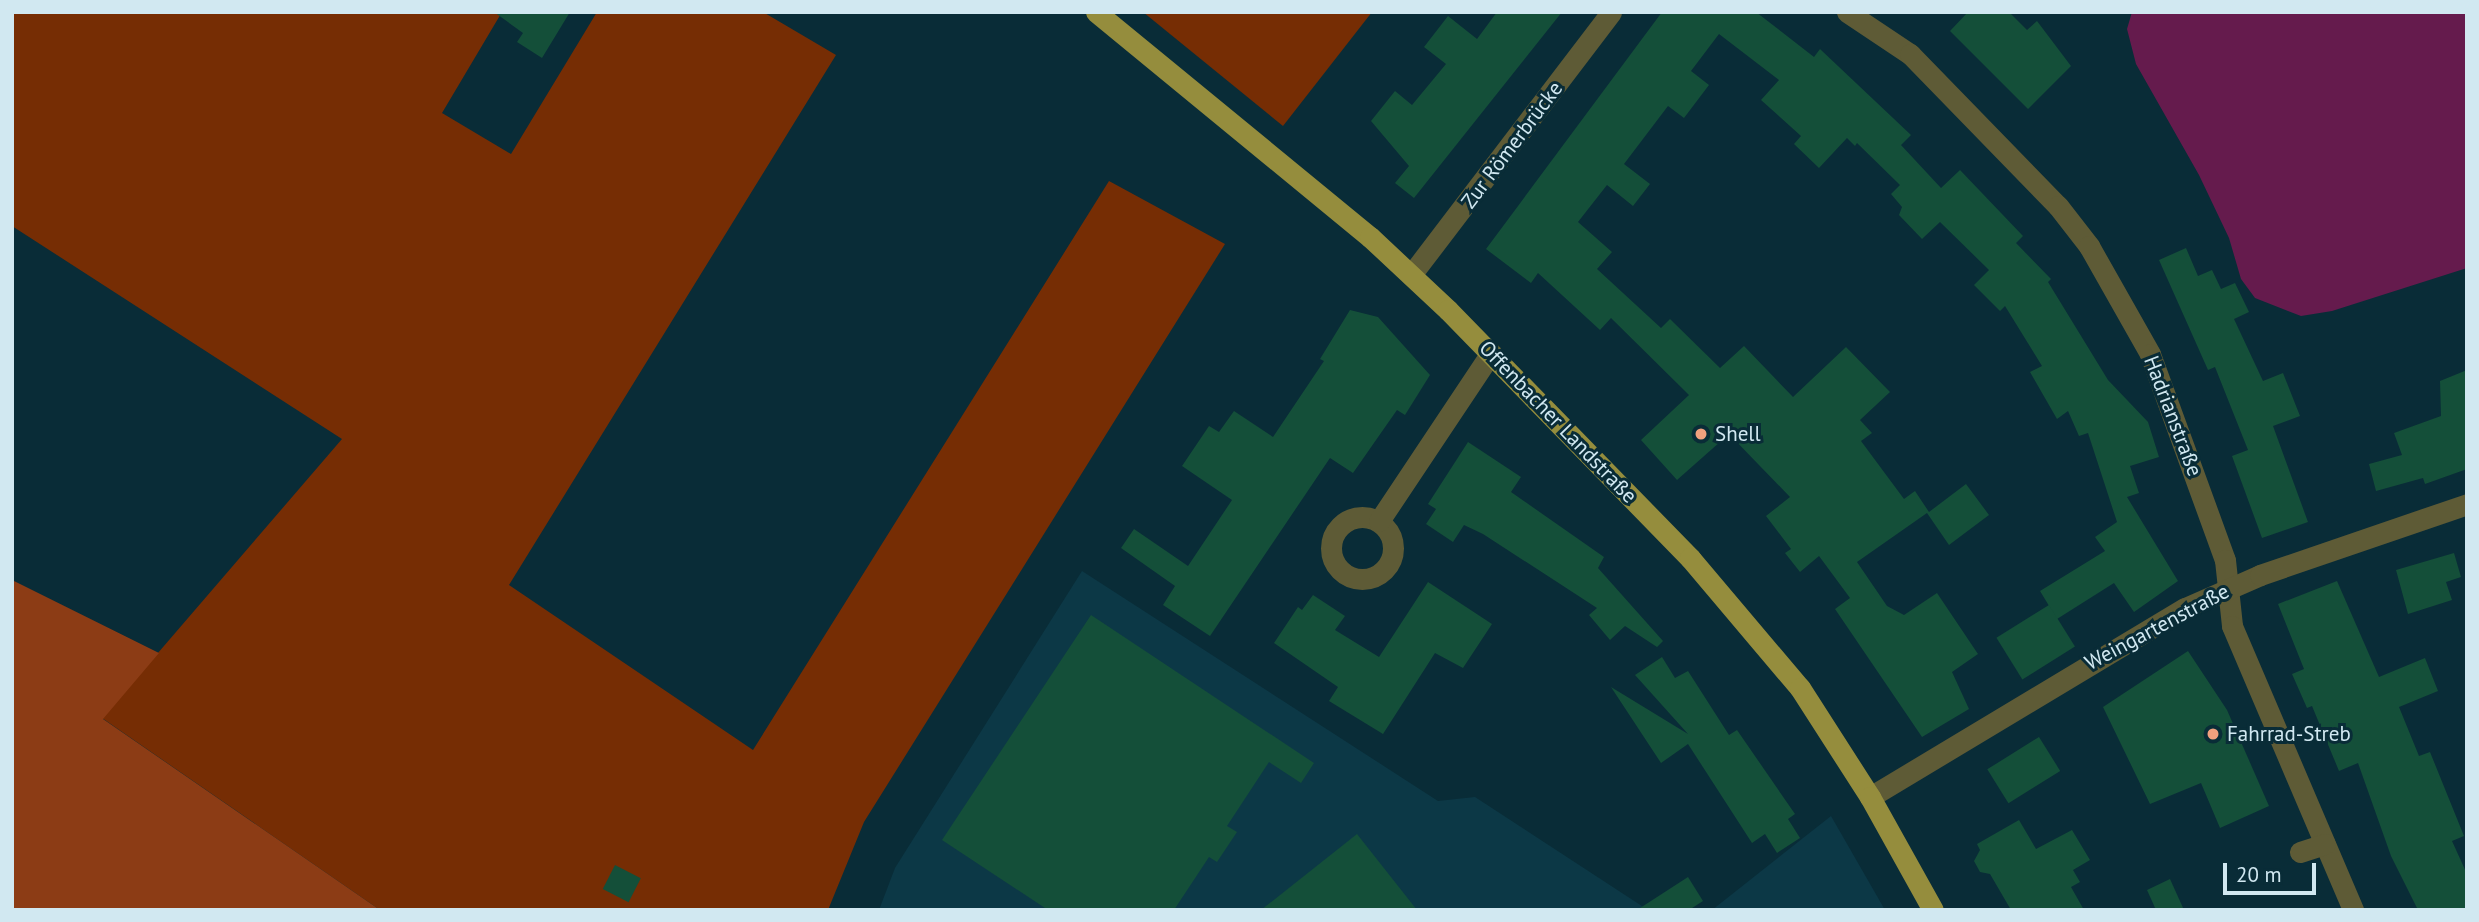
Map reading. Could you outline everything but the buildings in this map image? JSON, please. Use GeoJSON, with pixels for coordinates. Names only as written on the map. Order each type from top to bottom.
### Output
{"type":"FeatureCollection","features":[{"type":"Feature","properties":{"kind":"main road","name":"Offenbacher Landstraße"},"geometry":{"type":"LineString","coordinates":[[1096,12],[1329,203],[1411,275],[1491,353],[1732,604],[1800,688],[1870,797],[1933,910]]}},
{"type":"Feature","properties":{"kind":"street","name":"Zur Römerbrücke"},"geometry":{"type":"LineString","coordinates":[[1411,275],[1611,12]]}},
{"type":"Feature","properties":{"kind":"street","name":"Hadrianstraße"},"geometry":{"type":"LineString","coordinates":[[1847,12],[1910,54],[2057,206],[2089,246],[2165,386],[2225,560],[2232,626],[2353,910]]}},
{"type":"Feature","properties":{"kind":"street"},"geometry":{"type":"LineString","coordinates":[[1379,521],[1491,353]]}},
{"type":"Feature","properties":{"kind":"street","name":"Weingartenstraße"},"geometry":{"type":"LineString","coordinates":[[1870,797],[2152,625],[2260,575],[2467,504]]}},
{"type":"Feature","properties":{"kind":"street"},"geometry":{"type":"LineString","coordinates":[[2300,852],[2325,844]]}},
{"type":"Feature","properties":{"kind":"shaded area"},"geometry":{"type":"Polygon","coordinates":[[[12,12],[502,12],[442,113],[511,154],[597,12],[763,12],[836,55],[509,585],[753,750],[1109,181],[1225,244],[864,822],[828,910],[380,910],[102,718],[342,439],[12,226],[12,12]]]}},
{"type":"Feature","properties":{"kind":"shaded area"},"geometry":{"type":"Polygon","coordinates":[[[1143,12],[1372,12],[1283,126],[1143,12]]]}},
{"type":"Feature","properties":{"kind":"shaded area"},"geometry":{"type":"Polygon","coordinates":[[[2132,12],[2467,12],[2467,268],[2332,311],[2301,316],[2255,298],[2241,279],[2229,238],[2199,175],[2136,64],[2127,29],[2132,12]]]}},
{"type":"Feature","properties":{"kind":"shaded area"},"geometry":{"type":"Polygon","coordinates":[[[1082,571],[1438,801],[1475,797],[1648,910],[879,910],[895,868],[1082,571]]]}},
{"type":"Feature","properties":{"kind":"shaded area"},"geometry":{"type":"Polygon","coordinates":[[[12,580],[159,653],[103,719],[380,910],[12,910],[12,580]]]}},
{"type":"Feature","properties":{"kind":"shaded area"},"geometry":{"type":"Polygon","coordinates":[[[1831,816],[1885,910],[1712,910],[1831,816]]]}},
{"type":"Feature","properties":{"kind":"place","name":"Shell"},"geometry":{"type":"Point","coordinates":[1701,434]}},
{"type":"Feature","properties":{"kind":"place","name":"Fahrrad-Streb"},"geometry":{"type":"Point","coordinates":[2213,734]}}]}
